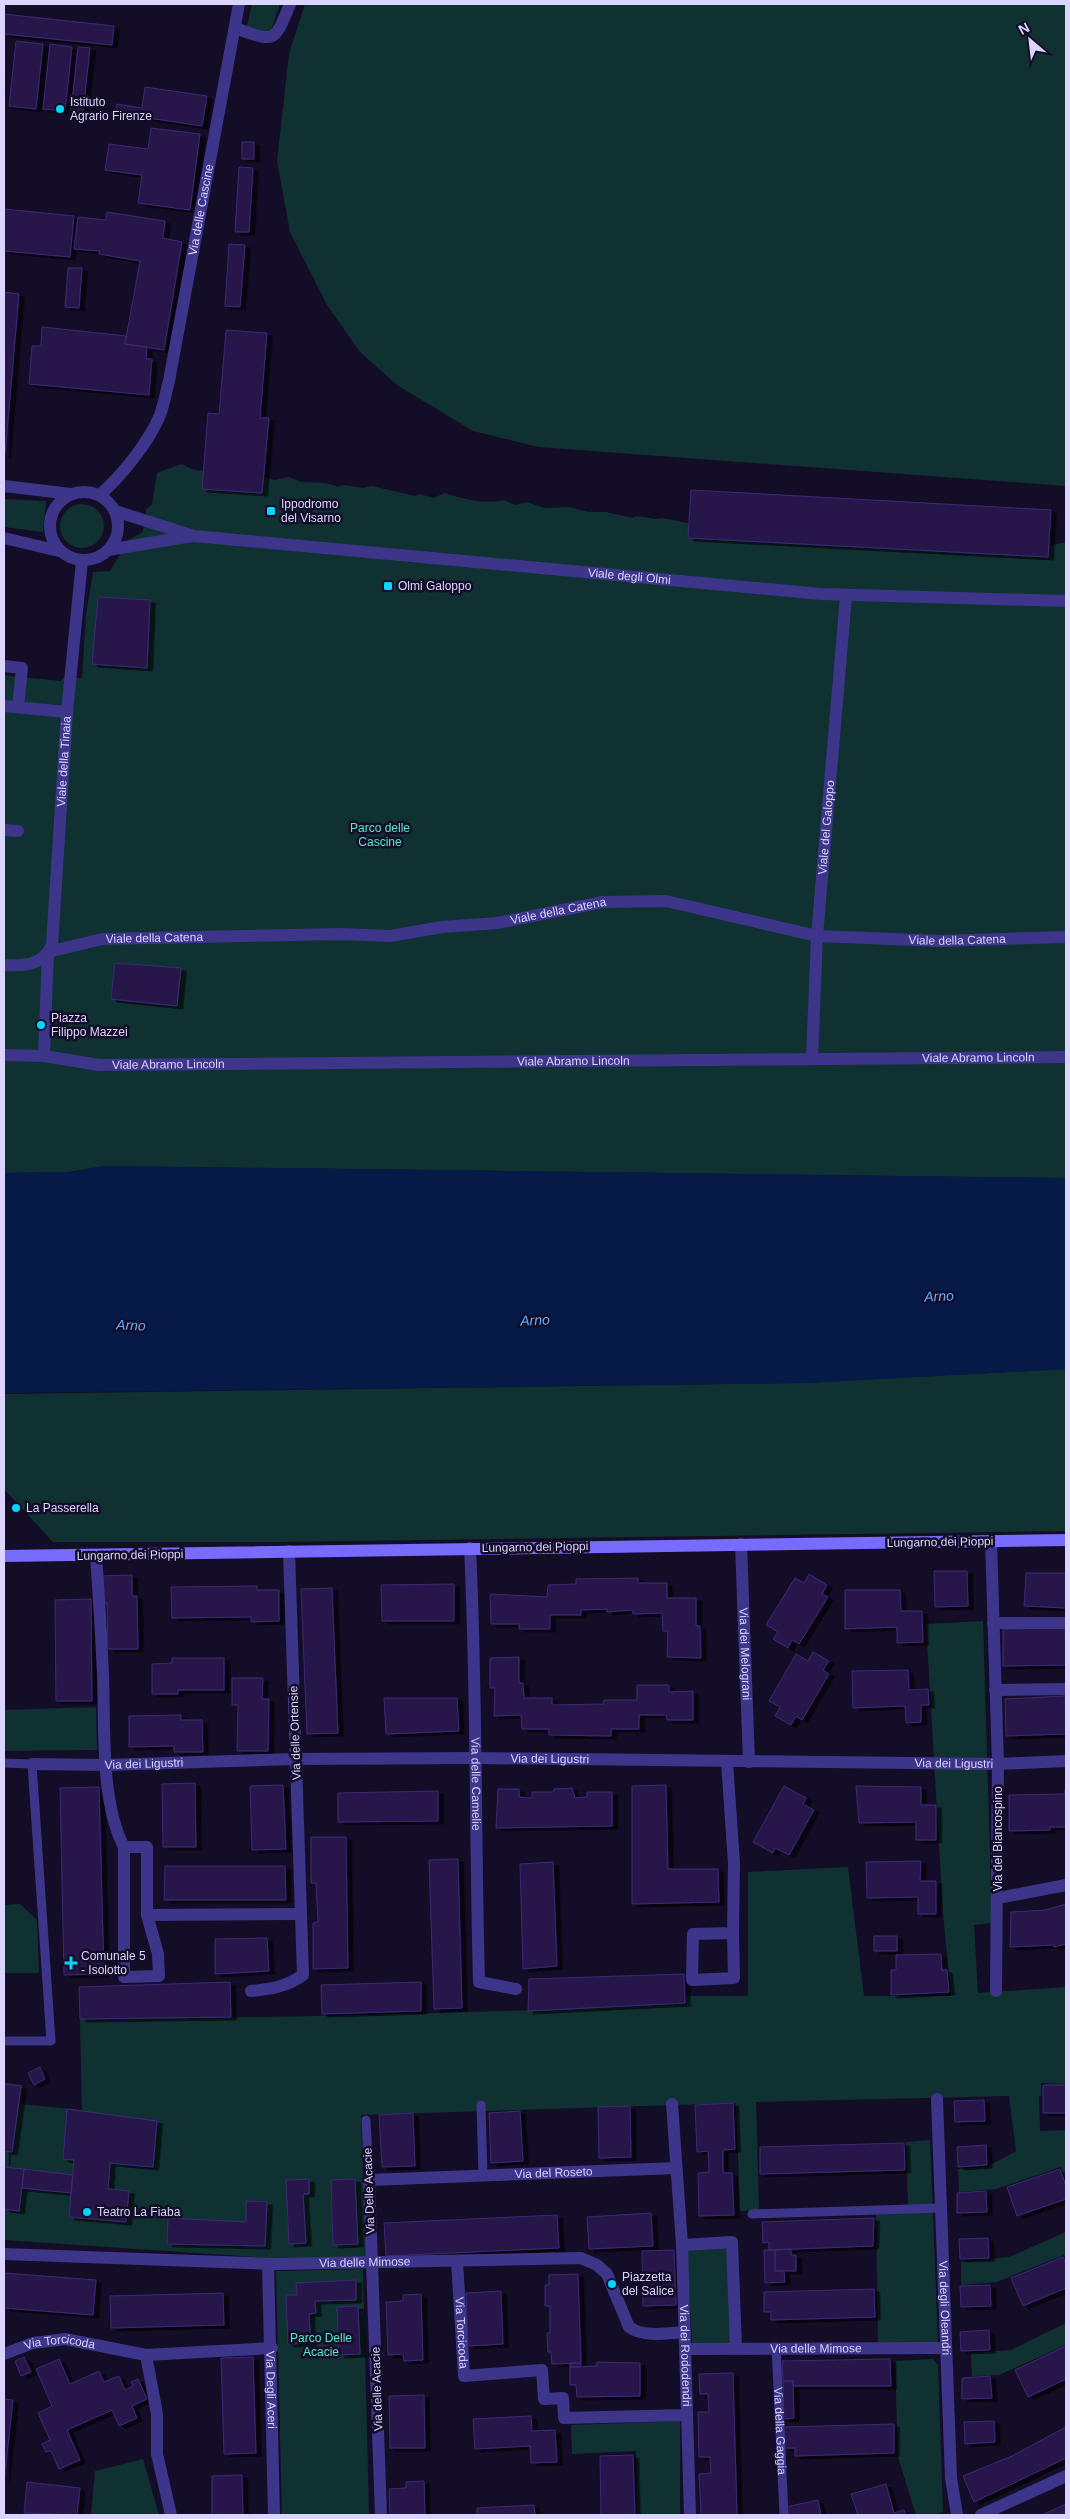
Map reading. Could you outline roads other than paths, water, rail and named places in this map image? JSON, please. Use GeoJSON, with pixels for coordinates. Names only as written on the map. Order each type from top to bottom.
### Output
{"type":"FeatureCollection","features":[{"type":"Feature","properties":{"kind":"street","name":"Via delle Cascine"},"geometry":{"type":"LineString","coordinates":[[100,495],[122,472],[160,415],[169,381],[239,4]]}},
{"type":"Feature","properties":{"kind":"street"},"geometry":{"type":"LineString","coordinates":[[235,28],[262,37],[274,36],[279,32],[290,4]]}},
{"type":"Feature","properties":{"kind":"street"},"geometry":{"type":"LineString","coordinates":[[4,486],[71,494],[91,492],[100,495],[109,502],[115,511],[118,521],[117,534],[108,550],[96,558],[82,561],[66,556],[59,551],[4,538]]}},
{"type":"Feature","properties":{"kind":"street"},"geometry":{"type":"LineString","coordinates":[[59,551],[50,535],[50,519],[57,504],[71,494]]}},
{"type":"Feature","properties":{"kind":"street","name":"Viale degli Olmi"},"geometry":{"type":"LineString","coordinates":[[115,511],[194,536],[846,596],[1066,601]]}},
{"type":"Feature","properties":{"kind":"street","name":"Viale degli Olmi"},"geometry":{"type":"LineString","coordinates":[[108,550],[194,536]]}},
{"type":"Feature","properties":{"kind":"street","name":"Viale della Tinaia"},"geometry":{"type":"LineString","coordinates":[[44,956],[52,945],[67,712],[82,561]]}},
{"type":"Feature","properties":{"kind":"street","name":"Viale del Galoppo"},"geometry":{"type":"LineString","coordinates":[[812,1059],[817,936],[846,596]]}},
{"type":"Feature","properties":{"kind":"street"},"geometry":{"type":"LineString","coordinates":[[4,666],[22,668],[18,707]]}},
{"type":"Feature","properties":{"kind":"street"},"geometry":{"type":"LineString","coordinates":[[4,706],[67,712]]}},
{"type":"Feature","properties":{"kind":"street"},"geometry":{"type":"LineString","coordinates":[[4,830],[18,831]]}},
{"type":"Feature","properties":{"kind":"street","name":"Viale della Catena"},"geometry":{"type":"LineString","coordinates":[[4,965],[24,966],[44,956],[102,939],[343,934],[390,936],[442,927],[497,923],[604,902],[666,901],[817,936],[940,941],[1066,937]]}},
{"type":"Feature","properties":{"kind":"street"},"geometry":{"type":"LineString","coordinates":[[44,956],[44,1056]]}},
{"type":"Feature","properties":{"kind":"street","name":"Viale Abramo Lincoln"},"geometry":{"type":"LineString","coordinates":[[4,1054],[44,1056],[99,1065],[1066,1058]]}},
{"type":"Feature","properties":{"kind":"street","name":"Lungarno dei Pioppi"},"geometry":{"type":"LineString","coordinates":[[4,1556],[1066,1540]]}},
{"type":"Feature","properties":{"kind":"street","name":"Via del Biancospino"},"geometry":{"type":"LineString","coordinates":[[991,1541],[998,1764],[996,1991]]}},
{"type":"Feature","properties":{"kind":"street","name":"Via dei Melograni"},"geometry":{"type":"LineString","coordinates":[[741,1544],[749,1762]]}},
{"type":"Feature","properties":{"kind":"street","name":"Via delle Camelie"},"geometry":{"type":"LineString","coordinates":[[470,1548],[477,1758],[476,1835],[479,1982],[516,1989]]}},
{"type":"Feature","properties":{"kind":"street","name":"Via delle Ortensie"},"geometry":{"type":"LineString","coordinates":[[251,1991],[277,1988],[290,1984],[303,1975],[289,1551]]}},
{"type":"Feature","properties":{"kind":"street"},"geometry":{"type":"LineString","coordinates":[[96,1556],[103,1674],[105,1765],[117,1833],[124,1846],[124,1978],[159,1976],[158,1954],[147,1915],[147,1847],[124,1846]]}},
{"type":"Feature","properties":{"kind":"street"},"geometry":{"type":"LineString","coordinates":[[993,1623],[1066,1623]]}},
{"type":"Feature","properties":{"kind":"street"},"geometry":{"type":"LineString","coordinates":[[995,1690],[1066,1689]]}},
{"type":"Feature","properties":{"kind":"street","name":"Via dei Ligustri"},"geometry":{"type":"LineString","coordinates":[[32,1764],[105,1765],[295,1759],[477,1758],[998,1764],[1066,1761]]}},
{"type":"Feature","properties":{"kind":"street"},"geometry":{"type":"LineString","coordinates":[[727,1762],[734,1863],[734,1978],[692,1980],[693,1934],[733,1933]]}},
{"type":"Feature","properties":{"kind":"street","name":"Via del Biancospino"},"geometry":{"type":"LineString","coordinates":[[998,1898],[1066,1885]]}},
{"type":"Feature","properties":{"kind":"street"},"geometry":{"type":"LineString","coordinates":[[147,1915],[301,1914]]}},
{"type":"Feature","properties":{"kind":"street","name":"Via degli Oleandri"},"geometry":{"type":"LineString","coordinates":[[937,2099],[952,2494],[957,2515]]}},
{"type":"Feature","properties":{"kind":"street"},"geometry":{"type":"LineString","coordinates":[[672,2104],[676,2168]]}},
{"type":"Feature","properties":{"kind":"street","name":"Via del Roseto"},"geometry":{"type":"LineString","coordinates":[[369,2180],[676,2168]]}},
{"type":"Feature","properties":{"kind":"street","name":"Via dei Rododendri"},"geometry":{"type":"LineString","coordinates":[[676,2168],[682,2245],[690,2515]]}},
{"type":"Feature","properties":{"kind":"street","name":"Via Delle Acacie"},"geometry":{"type":"LineString","coordinates":[[369,2180],[373,2263]]}},
{"type":"Feature","properties":{"kind":"street"},"geometry":{"type":"LineString","coordinates":[[682,2245],[732,2242],[736,2348]]}},
{"type":"Feature","properties":{"kind":"street","name":"Via delle Mimose"},"geometry":{"type":"LineString","coordinates":[[4,2254],[268,2264],[581,2258],[597,2265],[607,2274],[629,2327],[636,2332],[645,2334],[685,2332]]}},
{"type":"Feature","properties":{"kind":"street","name":"Via Torcicoda"},"geometry":{"type":"LineString","coordinates":[[457,2261],[464,2376],[542,2370],[544,2399],[563,2398],[564,2418],[687,2414]]}},
{"type":"Feature","properties":{"kind":"street","name":"Via delle Acacie"},"geometry":{"type":"LineString","coordinates":[[373,2263],[381,2515]]}},
{"type":"Feature","properties":{"kind":"street","name":"Via Degli Aceri"},"geometry":{"type":"LineString","coordinates":[[268,2264],[272,2348],[274,2515]]}},
{"type":"Feature","properties":{"kind":"street","name":"Via Torcicoda"},"geometry":{"type":"LineString","coordinates":[[4,2354],[34,2343],[65,2338],[146,2355],[272,2348]]}},
{"type":"Feature","properties":{"kind":"street","name":"Via delle Mimose"},"geometry":{"type":"LineString","coordinates":[[686,2349],[776,2347],[946,2348]]}},
{"type":"Feature","properties":{"kind":"street"},"geometry":{"type":"LineString","coordinates":[[146,2355],[157,2414],[157,2454],[171,2515]]}},
{"type":"Feature","properties":{"kind":"street"},"geometry":{"type":"LineString","coordinates":[[981,2515],[1066,2476]]}},
{"type":"Feature","properties":{"kind":"lane"},"geometry":{"type":"LineString","coordinates":[[4,1763],[32,1764],[51,2042],[4,2041]]}},
{"type":"Feature","properties":{"kind":"lane"},"geometry":{"type":"LineString","coordinates":[[481,2105],[483,2176]]}},
{"type":"Feature","properties":{"kind":"lane","name":"Via Delle Acacie"},"geometry":{"type":"LineString","coordinates":[[366,2120],[369,2180]]}},
{"type":"Feature","properties":{"kind":"lane"},"geometry":{"type":"LineString","coordinates":[[752,2214],[940,2208]]}},
{"type":"Feature","properties":{"kind":"lane","name":"Via della Gaggia"},"geometry":{"type":"LineString","coordinates":[[776,2347],[784,2515]]}},
{"type":"Feature","properties":{"kind":"water","name":"Arno"},"geometry":{"type":"Polygon","coordinates":[[[105,1166],[1066,1178],[1066,1369],[805,1383],[4,1393],[4,1173],[69,1172],[105,1166]]]}},
{"type":"Feature","properties":{"kind":"place","name":"Istituto Agrario Firenze"},"geometry":{"type":"Point","coordinates":[60,109]}},
{"type":"Feature","properties":{"kind":"place","name":"Ippodromo del Visarno"},"geometry":{"type":"Point","coordinates":[271,511]}},
{"type":"Feature","properties":{"kind":"place","name":"Olmi Galoppo"},"geometry":{"type":"Point","coordinates":[388,586]}},
{"type":"Feature","properties":{"kind":"place","name":"Piazza Filippo Mazzei"},"geometry":{"type":"Point","coordinates":[41,1025]}},
{"type":"Feature","properties":{"kind":"place","name":"La Passerella"},"geometry":{"type":"Point","coordinates":[16,1508]}},
{"type":"Feature","properties":{"kind":"place","name":"Comunale 5 - Isolotto"},"geometry":{"type":"Point","coordinates":[71,1963]}},
{"type":"Feature","properties":{"kind":"place","name":"Teatro La Fiaba"},"geometry":{"type":"Point","coordinates":[87,2212]}},
{"type":"Feature","properties":{"kind":"place","name":"Piazzetta del Salice"},"geometry":{"type":"Point","coordinates":[612,2284]}},
{"type":"Feature","properties":{"kind":"park label","name":"Parco delle Cascine"},"geometry":{"type":"Point","coordinates":[380,835]}},
{"type":"Feature","properties":{"kind":"park label","name":"Parco Delle Acacie"},"geometry":{"type":"Point","coordinates":[321,2345]}}]}
